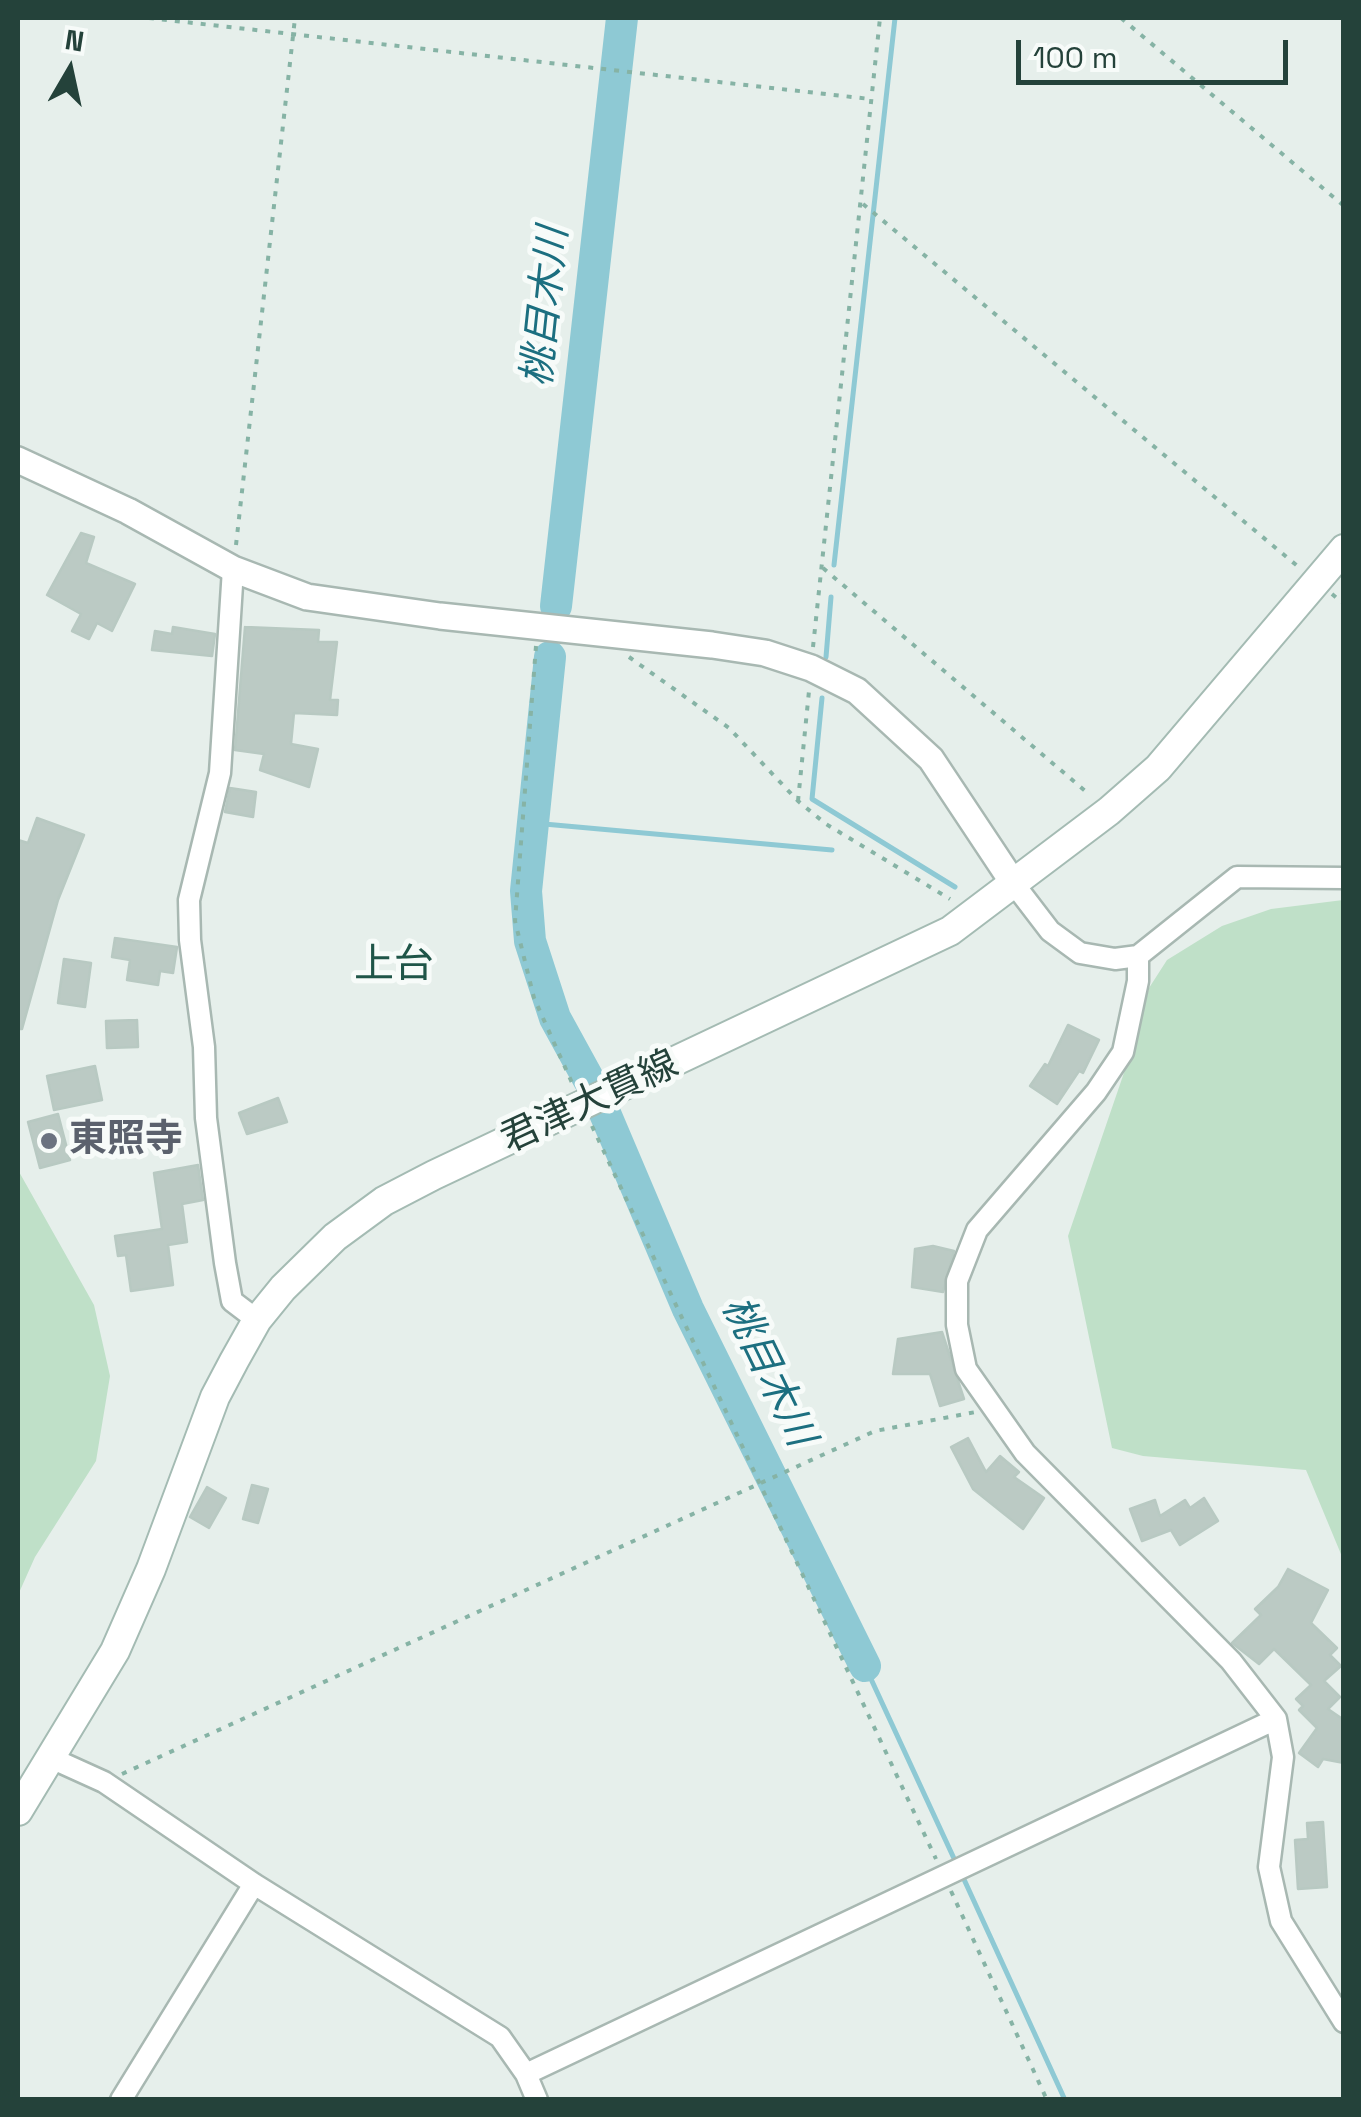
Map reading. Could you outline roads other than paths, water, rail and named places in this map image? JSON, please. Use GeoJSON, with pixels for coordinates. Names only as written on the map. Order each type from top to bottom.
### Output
{"type":"FeatureCollection","features":[{"type":"Feature","properties":{"kind":"main road","name":"君津大貫線"},"geometry":{"type":"LineString","coordinates":[[18,1812],[115,1651],[152,1569],[215,1397],[257,1320],[336,1237],[384,1201],[950,930],[1109,811],[1202,720],[1344,548]]}},
{"type":"Feature","properties":{"kind":"street"},"geometry":{"type":"LineString","coordinates":[[18,460],[128,511],[233,569],[307,597],[765,653],[811,668],[857,691],[931,759],[1050,931],[1080,953],[1115,959],[1138,956],[1236,877],[1344,878]]}},
{"type":"Feature","properties":{"kind":"street"},"geometry":{"type":"LineString","coordinates":[[233,569],[220,773],[189,900],[190,940],[204,1048],[206,1118],[228,1282],[232,1301],[257,1320]]}},
{"type":"Feature","properties":{"kind":"street"},"geometry":{"type":"LineString","coordinates":[[1138,956],[1138,981],[1122,1052],[1096,1092],[977,1230],[957,1281],[956,1326],[966,1369],[1025,1453],[1230,1661],[1276,1719],[1283,1757],[1268,1867],[1281,1920],[1344,2022]]}},
{"type":"Feature","properties":{"kind":"street"},"geometry":{"type":"LineString","coordinates":[[526,2074],[1276,1719]]}},
{"type":"Feature","properties":{"kind":"street"},"geometry":{"type":"LineString","coordinates":[[51,1758],[104,1782],[254,1884],[500,2037],[526,2074],[537,2100]]}},
{"type":"Feature","properties":{"kind":"street"},"geometry":{"type":"LineString","coordinates":[[121,2100],[254,1884]]}},
{"type":"Feature","properties":{"kind":"waterway","name":"桃目木川"},"geometry":{"type":"LineString","coordinates":[[556,606],[622,18]]}},
{"type":"Feature","properties":{"kind":"waterway"},"geometry":{"type":"LineString","coordinates":[[834,565],[895,18]]}},
{"type":"Feature","properties":{"kind":"waterway"},"geometry":{"type":"LineString","coordinates":[[826,657],[831,597]]}},
{"type":"Feature","properties":{"kind":"waterway","name":"桃目木川"},"geometry":{"type":"LineString","coordinates":[[550,657],[526,891],[530,941],[555,1018],[589,1080]]}},
{"type":"Feature","properties":{"kind":"waterway"},"geometry":{"type":"LineString","coordinates":[[822,698],[812,799],[955,887]]}},
{"type":"Feature","properties":{"kind":"waterway"},"geometry":{"type":"LineString","coordinates":[[533,823],[832,850]]}},
{"type":"Feature","properties":{"kind":"waterway","name":"桃目木川"},"geometry":{"type":"LineString","coordinates":[[604,1111],[688,1309],[865,1666]]}},
{"type":"Feature","properties":{"kind":"waterway"},"geometry":{"type":"LineString","coordinates":[[865,1666],[957,1865]]}},
{"type":"Feature","properties":{"kind":"waterway"},"geometry":{"type":"LineString","coordinates":[[962,1875],[1065,2100]]}},
{"type":"Feature","properties":{"kind":"place","name":"東照寺"},"geometry":{"type":"Point","coordinates":[49,1141]}},
{"type":"Feature","properties":{"kind":"district","name":"上台"},"geometry":{"type":"Point","coordinates":[394,966]}}]}
